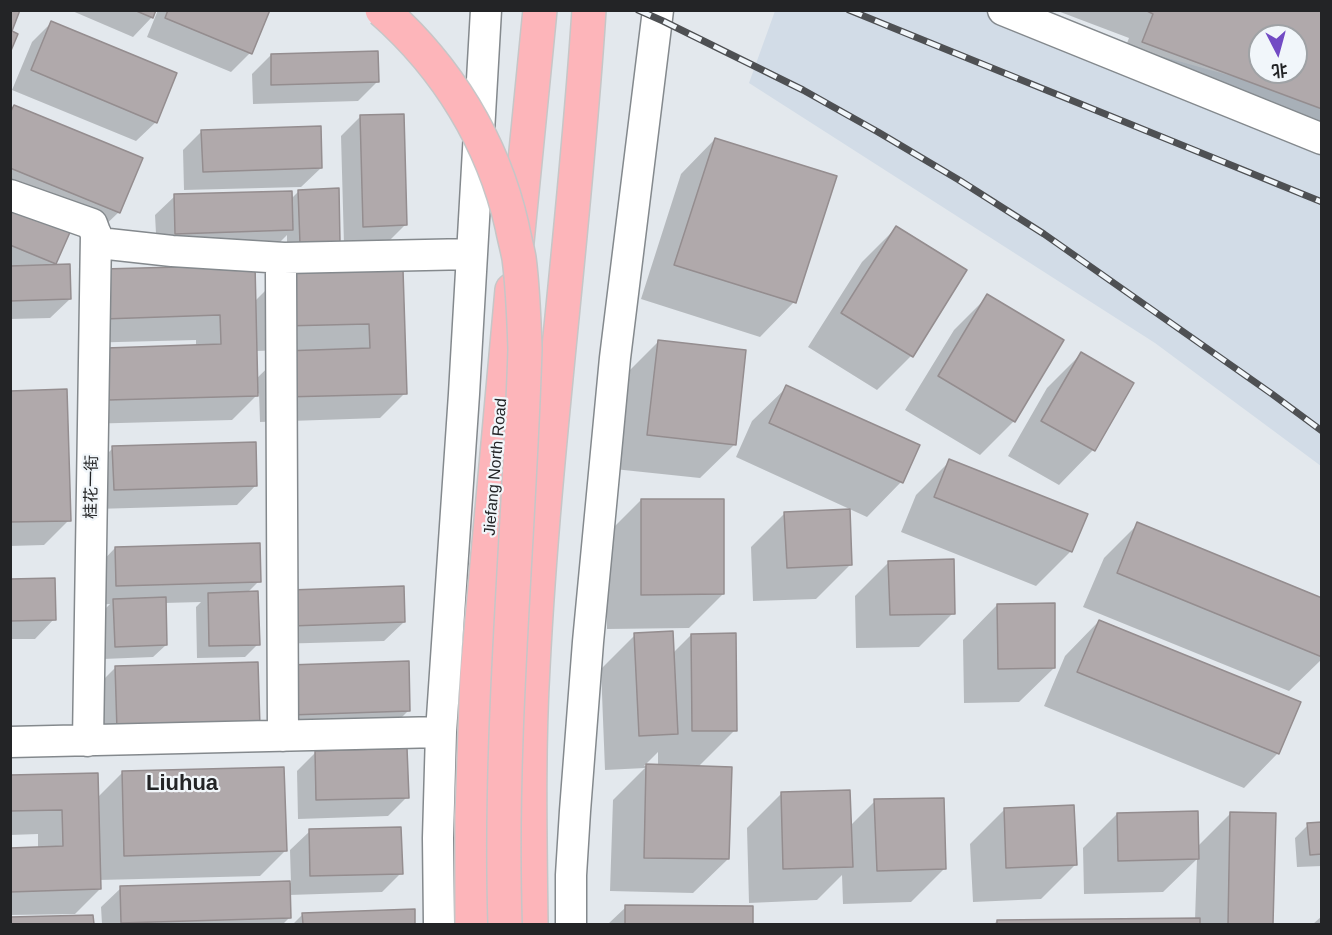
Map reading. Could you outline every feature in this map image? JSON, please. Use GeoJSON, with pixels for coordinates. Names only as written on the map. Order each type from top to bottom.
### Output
{"type":"FeatureCollection","features":[{"type":"Feature","properties":{"kind":"highway"},"geometry":{"type":"LineString","coordinates":[[382,10],[422,48],[442,74],[474,125],[500,182],[519,256],[525,349],[504,775],[505,924]]}},
{"type":"Feature","properties":{"kind":"highway","name":"Jiefang North Road"},"geometry":{"type":"LineString","coordinates":[[472,924],[472,804],[477,675],[499,423],[540,10]]}},
{"type":"Feature","properties":{"kind":"highway"},"geometry":{"type":"LineString","coordinates":[[531,924],[531,732],[534,635],[553,400],[584,90],[589,10]]}},
{"type":"Feature","properties":{"kind":"street"},"geometry":{"type":"LineString","coordinates":[[439,924],[438,838],[441,732],[486,10]]}},
{"type":"Feature","properties":{"kind":"street"},"geometry":{"type":"LineString","coordinates":[[571,924],[571,875],[590,618],[615,358],[658,10]]}},
{"type":"Feature","properties":{"kind":"street"},"geometry":{"type":"LineString","coordinates":[[1004,10],[1322,139]]}},
{"type":"Feature","properties":{"kind":"street"},"geometry":{"type":"LineString","coordinates":[[10,195],[92,224],[99,243],[172,252],[284,258],[472,254]]}},
{"type":"Feature","properties":{"kind":"street","name":"桂花一街"},"geometry":{"type":"LineString","coordinates":[[88,741],[96,234]]}},
{"type":"Feature","properties":{"kind":"street"},"geometry":{"type":"LineString","coordinates":[[281,273],[283,736]]}},
{"type":"Feature","properties":{"kind":"street"},"geometry":{"type":"LineString","coordinates":[[10,742],[441,732]]}},
{"type":"Feature","properties":{"kind":"shaded area"},"geometry":{"type":"Polygon","coordinates":[[[996,10],[1248,81],[1248,84],[1260,84],[1321,101],[1321,466],[1155,343],[749,83],[775,11],[996,10]]]}},
{"type":"Feature","properties":{"kind":"building"},"geometry":{"type":"Polygon","coordinates":[[[10,10],[20,10],[12,31],[18,34],[10,53],[10,10]]]}},
{"type":"Feature","properties":{"kind":"building"},"geometry":{"type":"Polygon","coordinates":[[[134,10],[156,10],[153,18],[134,10]]]}},
{"type":"Feature","properties":{"kind":"building"},"geometry":{"type":"Polygon","coordinates":[[[168,10],[270,10],[252,54],[165,18],[168,10]]]}},
{"type":"Feature","properties":{"kind":"building"},"geometry":{"type":"Polygon","coordinates":[[[1145,10],[1322,10],[1322,109],[1255,84],[1308,84],[1308,24],[1248,24],[1248,81],[1142,42],[1153,14],[1145,10]]]}},
{"type":"Feature","properties":{"kind":"building"},"geometry":{"type":"Polygon","coordinates":[[[51,21],[177,73],[157,123],[31,70],[51,21]]]}},
{"type":"Feature","properties":{"kind":"building"},"geometry":{"type":"Polygon","coordinates":[[[378,51],[379,82],[271,85],[271,54],[378,51]]]}},
{"type":"Feature","properties":{"kind":"building"},"geometry":{"type":"Polygon","coordinates":[[[14,105],[143,158],[120,213],[10,168],[10,113],[14,105]]]}},
{"type":"Feature","properties":{"kind":"building"},"geometry":{"type":"Polygon","coordinates":[[[404,114],[407,225],[363,227],[360,115],[404,114]]]}},
{"type":"Feature","properties":{"kind":"building"},"geometry":{"type":"Polygon","coordinates":[[[321,126],[322,168],[203,172],[201,130],[321,126]]]}},
{"type":"Feature","properties":{"kind":"building"},"geometry":{"type":"Polygon","coordinates":[[[715,138],[837,176],[796,303],[674,265],[715,138]]]}},
{"type":"Feature","properties":{"kind":"building"},"geometry":{"type":"Polygon","coordinates":[[[339,188],[340,243],[300,244],[298,190],[339,188]]]}},
{"type":"Feature","properties":{"kind":"building"},"geometry":{"type":"Polygon","coordinates":[[[292,191],[293,230],[175,234],[174,194],[292,191]]]}},
{"type":"Feature","properties":{"kind":"building"},"geometry":{"type":"Polygon","coordinates":[[[10,205],[71,230],[56,264],[10,245],[10,205]]]}},
{"type":"Feature","properties":{"kind":"building"},"geometry":{"type":"Polygon","coordinates":[[[896,226],[967,270],[913,357],[841,313],[896,226]]]}},
{"type":"Feature","properties":{"kind":"building"},"geometry":{"type":"Polygon","coordinates":[[[70,264],[71,299],[10,301],[10,266],[70,264]]]}},
{"type":"Feature","properties":{"kind":"building"},"geometry":{"type":"Polygon","coordinates":[[[255,265],[258,396],[108,400],[106,348],[221,344],[220,315],[104,319],[103,269],[255,265]]]}},
{"type":"Feature","properties":{"kind":"building"},"geometry":{"type":"Polygon","coordinates":[[[403,270],[407,394],[284,397],[283,351],[370,348],[369,324],[283,326],[281,273],[403,270]]]}},
{"type":"Feature","properties":{"kind":"building"},"geometry":{"type":"Polygon","coordinates":[[[987,294],[1064,340],[1015,422],[938,376],[987,294]]]}},
{"type":"Feature","properties":{"kind":"building"},"geometry":{"type":"Polygon","coordinates":[[[658,340],[746,350],[736,445],[647,435],[658,340]]]}},
{"type":"Feature","properties":{"kind":"building"},"geometry":{"type":"Polygon","coordinates":[[[1081,352],[1134,383],[1095,451],[1041,421],[1081,352]]]}},
{"type":"Feature","properties":{"kind":"building"},"geometry":{"type":"Polygon","coordinates":[[[786,385],[920,445],[903,483],[769,423],[786,385]]]}},
{"type":"Feature","properties":{"kind":"building"},"geometry":{"type":"Polygon","coordinates":[[[67,389],[71,521],[10,522],[10,391],[67,389]]]}},
{"type":"Feature","properties":{"kind":"building"},"geometry":{"type":"Polygon","coordinates":[[[256,442],[257,486],[114,490],[112,446],[256,442]]]}},
{"type":"Feature","properties":{"kind":"building"},"geometry":{"type":"Polygon","coordinates":[[[949,459],[1088,514],[1072,552],[934,497],[949,459]]]}},
{"type":"Feature","properties":{"kind":"building"},"geometry":{"type":"Polygon","coordinates":[[[641,499],[724,499],[724,594],[641,595],[641,499]]]}},
{"type":"Feature","properties":{"kind":"building"},"geometry":{"type":"Polygon","coordinates":[[[850,509],[852,565],[787,568],[784,512],[850,509]]]}},
{"type":"Feature","properties":{"kind":"building"},"geometry":{"type":"Polygon","coordinates":[[[1137,522],[1322,598],[1322,657],[1117,573],[1137,522]]]}},
{"type":"Feature","properties":{"kind":"building"},"geometry":{"type":"Polygon","coordinates":[[[260,543],[261,582],[116,586],[115,547],[260,543]]]}},
{"type":"Feature","properties":{"kind":"building"},"geometry":{"type":"Polygon","coordinates":[[[954,559],[955,614],[890,615],[888,561],[954,559]]]}},
{"type":"Feature","properties":{"kind":"building"},"geometry":{"type":"Polygon","coordinates":[[[55,578],[56,620],[10,621],[10,579],[55,578]]]}},
{"type":"Feature","properties":{"kind":"building"},"geometry":{"type":"Polygon","coordinates":[[[404,586],[405,622],[291,626],[290,590],[404,586]]]}},
{"type":"Feature","properties":{"kind":"building"},"geometry":{"type":"Polygon","coordinates":[[[258,591],[260,645],[209,646],[208,593],[258,591]]]}},
{"type":"Feature","properties":{"kind":"building"},"geometry":{"type":"Polygon","coordinates":[[[166,597],[167,645],[115,647],[113,599],[166,597]]]}},
{"type":"Feature","properties":{"kind":"building"},"geometry":{"type":"Polygon","coordinates":[[[1055,603],[1055,668],[998,669],[997,604],[1055,603]]]}},
{"type":"Feature","properties":{"kind":"building"},"geometry":{"type":"Polygon","coordinates":[[[1099,620],[1301,702],[1279,754],[1077,672],[1099,620]]]}},
{"type":"Feature","properties":{"kind":"building"},"geometry":{"type":"Polygon","coordinates":[[[673,631],[678,734],[639,736],[634,633],[673,631]]]}},
{"type":"Feature","properties":{"kind":"building"},"geometry":{"type":"Polygon","coordinates":[[[736,633],[737,731],[692,731],[691,634],[736,633]]]}},
{"type":"Feature","properties":{"kind":"building"},"geometry":{"type":"Polygon","coordinates":[[[409,661],[410,711],[290,715],[288,665],[409,661]]]}},
{"type":"Feature","properties":{"kind":"building"},"geometry":{"type":"Polygon","coordinates":[[[258,662],[260,727],[117,731],[115,666],[258,662]]]}},
{"type":"Feature","properties":{"kind":"building"},"geometry":{"type":"Polygon","coordinates":[[[407,748],[409,798],[316,800],[315,751],[407,748]]]}},
{"type":"Feature","properties":{"kind":"building"},"geometry":{"type":"Polygon","coordinates":[[[646,764],[732,767],[729,859],[644,858],[646,764]]]}},
{"type":"Feature","properties":{"kind":"building"},"geometry":{"type":"Polygon","coordinates":[[[284,767],[287,851],[124,856],[122,771],[284,767]]]}},
{"type":"Feature","properties":{"kind":"building"},"geometry":{"type":"Polygon","coordinates":[[[98,773],[101,889],[10,892],[10,848],[63,846],[62,810],[10,811],[10,775],[98,773]]]}},
{"type":"Feature","properties":{"kind":"building"},"geometry":{"type":"Polygon","coordinates":[[[850,790],[853,867],[783,869],[781,792],[850,790]]]}},
{"type":"Feature","properties":{"kind":"building"},"geometry":{"type":"Polygon","coordinates":[[[944,798],[946,869],[877,871],[874,799],[944,798]]]}},
{"type":"Feature","properties":{"kind":"building"},"geometry":{"type":"Polygon","coordinates":[[[1074,805],[1077,865],[1006,868],[1004,808],[1074,805]]]}},
{"type":"Feature","properties":{"kind":"building"},"geometry":{"type":"Polygon","coordinates":[[[1198,811],[1199,859],[1118,861],[1117,813],[1198,811]]]}},
{"type":"Feature","properties":{"kind":"building"},"geometry":{"type":"Polygon","coordinates":[[[1230,812],[1276,813],[1273,924],[1228,924],[1230,812]]]}},
{"type":"Feature","properties":{"kind":"building"},"geometry":{"type":"Polygon","coordinates":[[[1322,822],[1322,854],[1310,855],[1307,823],[1322,822]]]}},
{"type":"Feature","properties":{"kind":"building"},"geometry":{"type":"Polygon","coordinates":[[[401,827],[403,874],[310,876],[309,829],[401,827]]]}},
{"type":"Feature","properties":{"kind":"building"},"geometry":{"type":"Polygon","coordinates":[[[290,881],[291,918],[121,923],[120,886],[290,881]]]}},
{"type":"Feature","properties":{"kind":"building"},"geometry":{"type":"Polygon","coordinates":[[[625,905],[753,906],[753,924],[625,924],[625,905]]]}},
{"type":"Feature","properties":{"kind":"building"},"geometry":{"type":"Polygon","coordinates":[[[415,909],[415,924],[303,924],[302,913],[415,909]]]}},
{"type":"Feature","properties":{"kind":"building"},"geometry":{"type":"Polygon","coordinates":[[[93,915],[94,924],[10,924],[10,917],[93,915]]]}},
{"type":"Feature","properties":{"kind":"building"},"geometry":{"type":"Polygon","coordinates":[[[1200,918],[1200,924],[997,924],[997,920],[1200,918]]]}},
{"type":"Feature","properties":{"kind":"railway"},"geometry":{"type":"LineString","coordinates":[[638,10],[803,90],[959,180],[1044,234],[1322,431]]}},
{"type":"Feature","properties":{"kind":"railway"},"geometry":{"type":"LineString","coordinates":[[849,10],[1322,202]]}},
{"type":"Feature","properties":{"kind":"district","name":"Liuhua"},"geometry":{"type":"Point","coordinates":[182,784]}}]}
